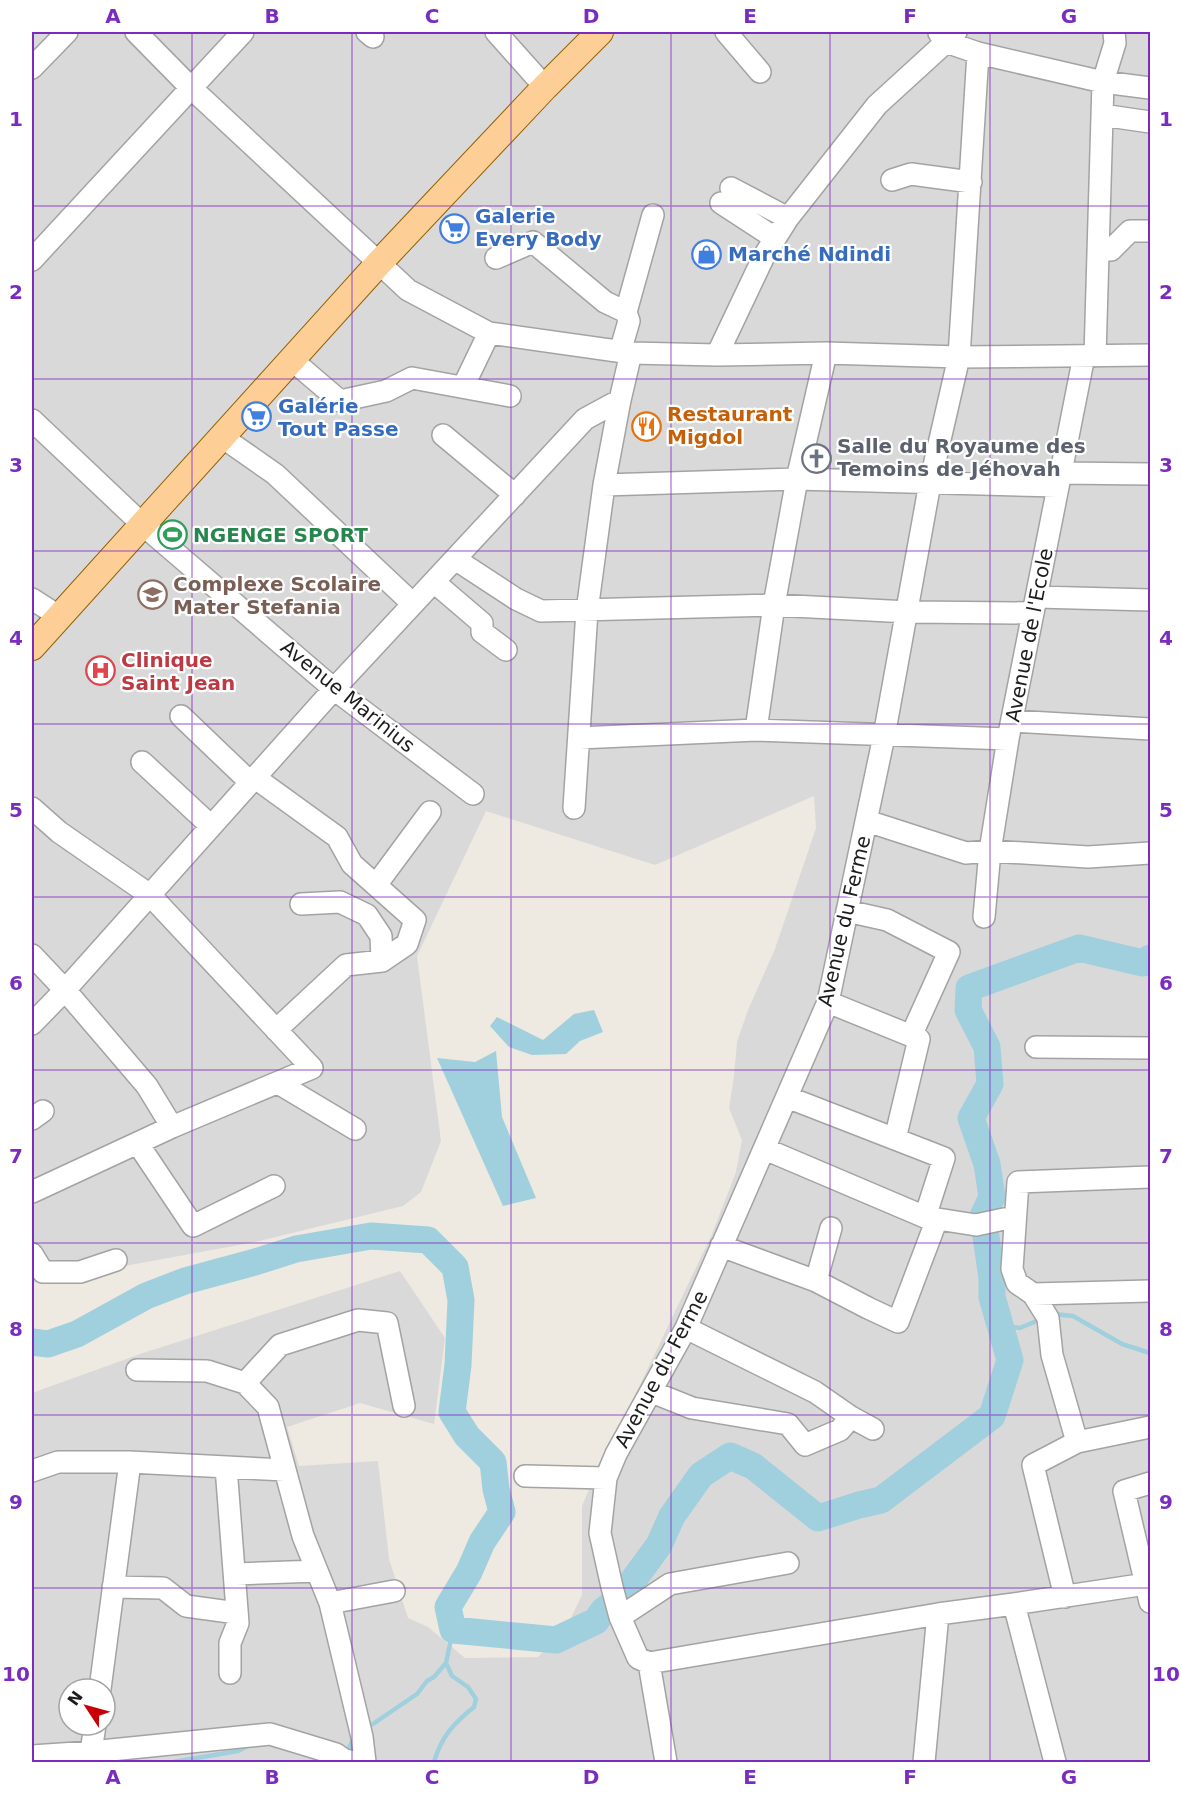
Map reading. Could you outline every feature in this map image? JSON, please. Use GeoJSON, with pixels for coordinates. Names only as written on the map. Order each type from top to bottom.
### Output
{"type":"FeatureCollection","features":[{"type":"Feature","properties":{"kind":"main road"},"geometry":{"type":"LineString","coordinates":[[32,647],[379,263],[600,32]]}},
{"type":"Feature","properties":{"kind":"street"},"geometry":{"type":"LineString","coordinates":[[32,68],[67,32]]}},
{"type":"Feature","properties":{"kind":"street"},"geometry":{"type":"LineString","coordinates":[[136,32],[190,87],[408,290],[489,333],[625,352],[717,355],[826,353],[959,357],[1150,355]]}},
{"type":"Feature","properties":{"kind":"street"},"geometry":{"type":"LineString","coordinates":[[32,260],[243,32]]}},
{"type":"Feature","properties":{"kind":"street"},"geometry":{"type":"LineString","coordinates":[[496,32],[545,87]]}},
{"type":"Feature","properties":{"kind":"street"},"geometry":{"type":"LineString","coordinates":[[726,32],[760,72]]}},
{"type":"Feature","properties":{"kind":"street","name":"Avenue de l'Ecole"},"geometry":{"type":"LineString","coordinates":[[984,917],[990,851],[1010,730],[1059,479],[1090,356],[1098,250],[1103,82],[1115,43],[1114,32]]}},
{"type":"Feature","properties":{"kind":"street"},"geometry":{"type":"LineString","coordinates":[[717,355],[764,256],[788,218],[877,105],[946,35],[978,53],[1103,82],[1150,88]]}},
{"type":"Feature","properties":{"kind":"street","name":"Avenue du Ferme"},"geometry":{"type":"LineString","coordinates":[[648,1663],[638,1658],[619,1614],[612,1587],[600,1533],[606,1478],[616,1454],[686,1328],[828,1002],[884,736],[930,483],[959,357],[978,53]]}},
{"type":"Feature","properties":{"kind":"street"},"geometry":{"type":"LineString","coordinates":[[1102,115],[1150,122]]}},
{"type":"Feature","properties":{"kind":"street"},"geometry":{"type":"LineString","coordinates":[[892,180],[911,174],[970,182]]}},
{"type":"Feature","properties":{"kind":"street"},"geometry":{"type":"LineString","coordinates":[[775,238],[726,195],[788,218]]}},
{"type":"Feature","properties":{"kind":"street"},"geometry":{"type":"LineString","coordinates":[[574,808],[587,611],[604,485],[621,400],[629,321],[626,312],[653,215]]}},
{"type":"Feature","properties":{"kind":"street"},"geometry":{"type":"LineString","coordinates":[[1098,250],[1111,250],[1130,231],[1150,231]]}},
{"type":"Feature","properties":{"kind":"street"},"geometry":{"type":"LineString","coordinates":[[496,258],[533,242],[605,302],[626,312]]}},
{"type":"Feature","properties":{"kind":"street"},"geometry":{"type":"LineString","coordinates":[[463,387],[489,333]]}},
{"type":"Feature","properties":{"kind":"street"},"geometry":{"type":"LineString","coordinates":[[756,730],[774,605],[797,479],[826,353]]}},
{"type":"Feature","properties":{"kind":"street"},"geometry":{"type":"LineString","coordinates":[[292,360],[340,401],[386,391],[412,378],[510,396]]}},
{"type":"Feature","properties":{"kind":"street"},"geometry":{"type":"LineString","coordinates":[[32,1024],[334,689],[585,419],[621,400]]}},
{"type":"Feature","properties":{"kind":"street","name":"Avenue Marinius"},"geometry":{"type":"LineString","coordinates":[[32,420],[143,525],[334,689],[473,794]]}},
{"type":"Feature","properties":{"kind":"street"},"geometry":{"type":"LineString","coordinates":[[443,435],[514,495]]}},
{"type":"Feature","properties":{"kind":"street"},"geometry":{"type":"LineString","coordinates":[[222,437],[275,474],[414,604]]}},
{"type":"Feature","properties":{"kind":"street"},"geometry":{"type":"LineString","coordinates":[[604,485],[797,479],[930,483],[1150,474]]}},
{"type":"Feature","properties":{"kind":"street"},"geometry":{"type":"LineString","coordinates":[[456,559],[516,599],[541,611],[774,605],[908,612],[1150,600]]}},
{"type":"Feature","properties":{"kind":"street"},"geometry":{"type":"LineString","coordinates":[[434,582],[482,623],[482,632],[506,650]]}},
{"type":"Feature","properties":{"kind":"street"},"geometry":{"type":"LineString","coordinates":[[32,599],[60,617]]}},
{"type":"Feature","properties":{"kind":"street"},"geometry":{"type":"LineString","coordinates":[[181,716],[252,779],[337,837],[352,864],[415,920],[407,944],[382,961],[346,965],[276,1030]]}},
{"type":"Feature","properties":{"kind":"street"},"geometry":{"type":"LineString","coordinates":[[579,738],[756,730],[884,736],[1010,730],[1150,729]]}},
{"type":"Feature","properties":{"kind":"street"},"geometry":{"type":"LineString","coordinates":[[142,762],[211,826]]}},
{"type":"Feature","properties":{"kind":"street"},"geometry":{"type":"LineString","coordinates":[[32,808],[59,832],[150,895],[312,1068],[172,1127],[32,1192]]}},
{"type":"Feature","properties":{"kind":"street"},"geometry":{"type":"LineString","coordinates":[[376,885],[430,812]]}},
{"type":"Feature","properties":{"kind":"street"},"geometry":{"type":"LineString","coordinates":[[867,821],[966,853],[990,851],[1088,857],[1150,854]]}},
{"type":"Feature","properties":{"kind":"street"},"geometry":{"type":"LineString","coordinates":[[301,904],[340,902],[367,915],[381,936],[382,961]]}},
{"type":"Feature","properties":{"kind":"street"},"geometry":{"type":"LineString","coordinates":[[847,911],[887,920],[950,952],[911,1036]]}},
{"type":"Feature","properties":{"kind":"street"},"geometry":{"type":"LineString","coordinates":[[32,955],[147,1086],[172,1127]]}},
{"type":"Feature","properties":{"kind":"street"},"geometry":{"type":"LineString","coordinates":[[828,1002],[918,1039],[895,1139]]}},
{"type":"Feature","properties":{"kind":"street"},"geometry":{"type":"LineString","coordinates":[[1036,1047],[1150,1048]]}},
{"type":"Feature","properties":{"kind":"street"},"geometry":{"type":"LineString","coordinates":[[278,1083],[355,1129]]}},
{"type":"Feature","properties":{"kind":"street"},"geometry":{"type":"LineString","coordinates":[[722,1246],[816,1281],[898,1322],[931,1218],[944,1158],[787,1097]]}},
{"type":"Feature","properties":{"kind":"street"},"geometry":{"type":"LineString","coordinates":[[138,1144],[194,1226],[274,1186]]}},
{"type":"Feature","properties":{"kind":"street"},"geometry":{"type":"LineString","coordinates":[[765,1149],[931,1218],[976,1225],[1009,1219]]}},
{"type":"Feature","properties":{"kind":"street"},"geometry":{"type":"LineString","coordinates":[[1077,1442],[1052,1355],[1047,1315],[1033,1294],[1017,1283],[1012,1269],[1009,1219],[1018,1182],[1150,1177]]}},
{"type":"Feature","properties":{"kind":"street"},"geometry":{"type":"LineString","coordinates":[[816,1281],[831,1228]]}},
{"type":"Feature","properties":{"kind":"street"},"geometry":{"type":"LineString","coordinates":[[32,1254],[43,1272],[80,1272],[116,1260]]}},
{"type":"Feature","properties":{"kind":"street"},"geometry":{"type":"LineString","coordinates":[[1033,1294],[1150,1291]]}},
{"type":"Feature","properties":{"kind":"street"},"geometry":{"type":"LineString","coordinates":[[245,1383],[280,1345],[358,1320],[387,1323],[404,1406]]}},
{"type":"Feature","properties":{"kind":"street"},"geometry":{"type":"LineString","coordinates":[[686,1328],[815,1392],[873,1429]]}},
{"type":"Feature","properties":{"kind":"street"},"geometry":{"type":"LineString","coordinates":[[137,1370],[207,1371],[245,1383],[268,1407],[303,1536],[330,1603],[361,1732],[365,1762]]}},
{"type":"Feature","properties":{"kind":"street"},"geometry":{"type":"LineString","coordinates":[[652,1392],[692,1408],[788,1424],[804,1445],[840,1430],[851,1417]]}},
{"type":"Feature","properties":{"kind":"street"},"geometry":{"type":"LineString","coordinates":[[1065,1597],[1033,1465],[1077,1442],[1150,1427]]}},
{"type":"Feature","properties":{"kind":"street"},"geometry":{"type":"LineString","coordinates":[[32,1471],[58,1462],[130,1461],[285,1470]]}},
{"type":"Feature","properties":{"kind":"street"},"geometry":{"type":"LineString","coordinates":[[102,1677],[130,1461]]}},
{"type":"Feature","properties":{"kind":"street"},"geometry":{"type":"LineString","coordinates":[[226,1467],[238,1623],[230,1643],[230,1673]]}},
{"type":"Feature","properties":{"kind":"street"},"geometry":{"type":"LineString","coordinates":[[525,1476],[606,1478]]}},
{"type":"Feature","properties":{"kind":"street"},"geometry":{"type":"LineString","coordinates":[[666,1762],[648,1663],[938,1614],[1065,1597],[1148,1593],[1124,1491],[1150,1483]]}},
{"type":"Feature","properties":{"kind":"street"},"geometry":{"type":"LineString","coordinates":[[619,1614],[670,1584],[788,1563]]}},
{"type":"Feature","properties":{"kind":"street"},"geometry":{"type":"LineString","coordinates":[[235,1574],[317,1571]]}},
{"type":"Feature","properties":{"kind":"street"},"geometry":{"type":"LineString","coordinates":[[113,1587],[163,1588],[186,1606],[237,1612]]}},
{"type":"Feature","properties":{"kind":"street"},"geometry":{"type":"LineString","coordinates":[[330,1603],[394,1590]]}},
{"type":"Feature","properties":{"kind":"street"},"geometry":{"type":"LineString","coordinates":[[1014,1604],[1055,1762]]}},
{"type":"Feature","properties":{"kind":"street"},"geometry":{"type":"LineString","coordinates":[[924,1762],[938,1614]]}},
{"type":"Feature","properties":{"kind":"street"},"geometry":{"type":"LineString","coordinates":[[32,1756],[270,1734],[344,1759]]}},
{"type":"Feature","properties":{"kind":"street"},"geometry":{"type":"LineString","coordinates":[[91,1752],[93,1737]]}},
{"type":"Feature","properties":{"kind":"shaded area"},"geometry":{"type":"Polygon","coordinates":[[[32,32],[1150,32],[1150,1762],[32,1762],[32,1393],[143,1353],[400,1271],[445,1338],[434,1424],[360,1403],[287,1427],[299,1466],[378,1461],[389,1559],[408,1618],[428,1627],[465,1658],[538,1657],[567,1626],[582,1595],[582,1506],[608,1445],[627,1412],[712,1234],[736,1172],[742,1140],[729,1108],[737,1042],[748,1010],[775,949],[816,828],[814,796],[655,865],[486,811],[417,956],[441,1141],[421,1192],[403,1206],[255,1242],[32,1283],[32,32]]]}},
{"type":"Feature","properties":{"kind":"water"},"geometry":{"type":"Polygon","coordinates":[[[594,1010],[603,1032],[580,1041],[566,1054],[532,1055],[509,1047],[490,1026],[497,1017],[543,1040],[574,1014],[594,1010]]]}},
{"type":"Feature","properties":{"kind":"water"},"geometry":{"type":"Polygon","coordinates":[[[496,1051],[502,1117],[536,1198],[503,1206],[437,1058],[475,1062],[496,1051]]]}},
{"type":"Feature","properties":{"kind":"waterway"},"geometry":{"type":"LineString","coordinates":[[32,1342],[48,1344],[77,1334],[146,1296],[185,1281],[296,1249],[371,1236],[428,1240],[455,1267],[461,1300],[458,1365],[452,1412],[467,1436],[493,1462],[496,1489],[502,1512],[482,1542],[469,1572],[448,1607],[453,1630],[556,1640],[596,1621],[603,1611],[621,1597],[659,1545],[672,1516],[701,1475],[730,1456],[753,1466],[818,1518],[881,1500],[992,1416],[1010,1360],[992,1297],[992,1278],[983,1216],[992,1197],[987,1164],[971,1118],[990,1084],[987,1047],[968,1010],[969,988],[1079,948],[1143,963],[1150,958]]}},
{"type":"Feature","properties":{"kind":"waterway"},"geometry":{"type":"LineString","coordinates":[[1054,1314],[1073,1316],[1122,1344],[1150,1353]]}},
{"type":"Feature","properties":{"kind":"waterway"},"geometry":{"type":"LineString","coordinates":[[1000,1325],[1020,1328],[1041,1319]]}},
{"type":"Feature","properties":{"kind":"waterway"},"geometry":{"type":"LineString","coordinates":[[434,1762],[444,1738],[454,1725],[474,1707],[476,1699],[468,1687],[452,1676],[446,1663],[453,1630]]}},
{"type":"Feature","properties":{"kind":"waterway"},"geometry":{"type":"LineString","coordinates":[[367,1728],[417,1694],[446,1663]]}},
{"type":"Feature","properties":{"kind":"waterway"},"geometry":{"type":"LineString","coordinates":[[343,1753],[348,1750],[355,1736]]}},
{"type":"Feature","properties":{"kind":"waterway"},"geometry":{"type":"LineString","coordinates":[[173,1762],[238,1751],[251,1744]]}},
{"type":"Feature","properties":{"kind":"place","name":"Galerie Every Body"},"geometry":{"type":"Point","coordinates":[454,228]}},
{"type":"Feature","properties":{"kind":"place","name":"Marché Ndindi"},"geometry":{"type":"Point","coordinates":[707,254]}},
{"type":"Feature","properties":{"kind":"place","name":"Galérie Tout Passe"},"geometry":{"type":"Point","coordinates":[257,417]}},
{"type":"Feature","properties":{"kind":"place","name":"Restaurant Migdol"},"geometry":{"type":"Point","coordinates":[646,426]}},
{"type":"Feature","properties":{"kind":"place","name":"Salle du Royaume des Temoins de Jéhovah"},"geometry":{"type":"Point","coordinates":[816,458]}},
{"type":"Feature","properties":{"kind":"place","name":"NGENGE SPORT"},"geometry":{"type":"Point","coordinates":[172,535]}},
{"type":"Feature","properties":{"kind":"place","name":"Complexe Scolaire Mater Stefania"},"geometry":{"type":"Point","coordinates":[152,595]}},
{"type":"Feature","properties":{"kind":"place","name":"Clinique Saint Jean"},"geometry":{"type":"Point","coordinates":[100,671]}}]}
